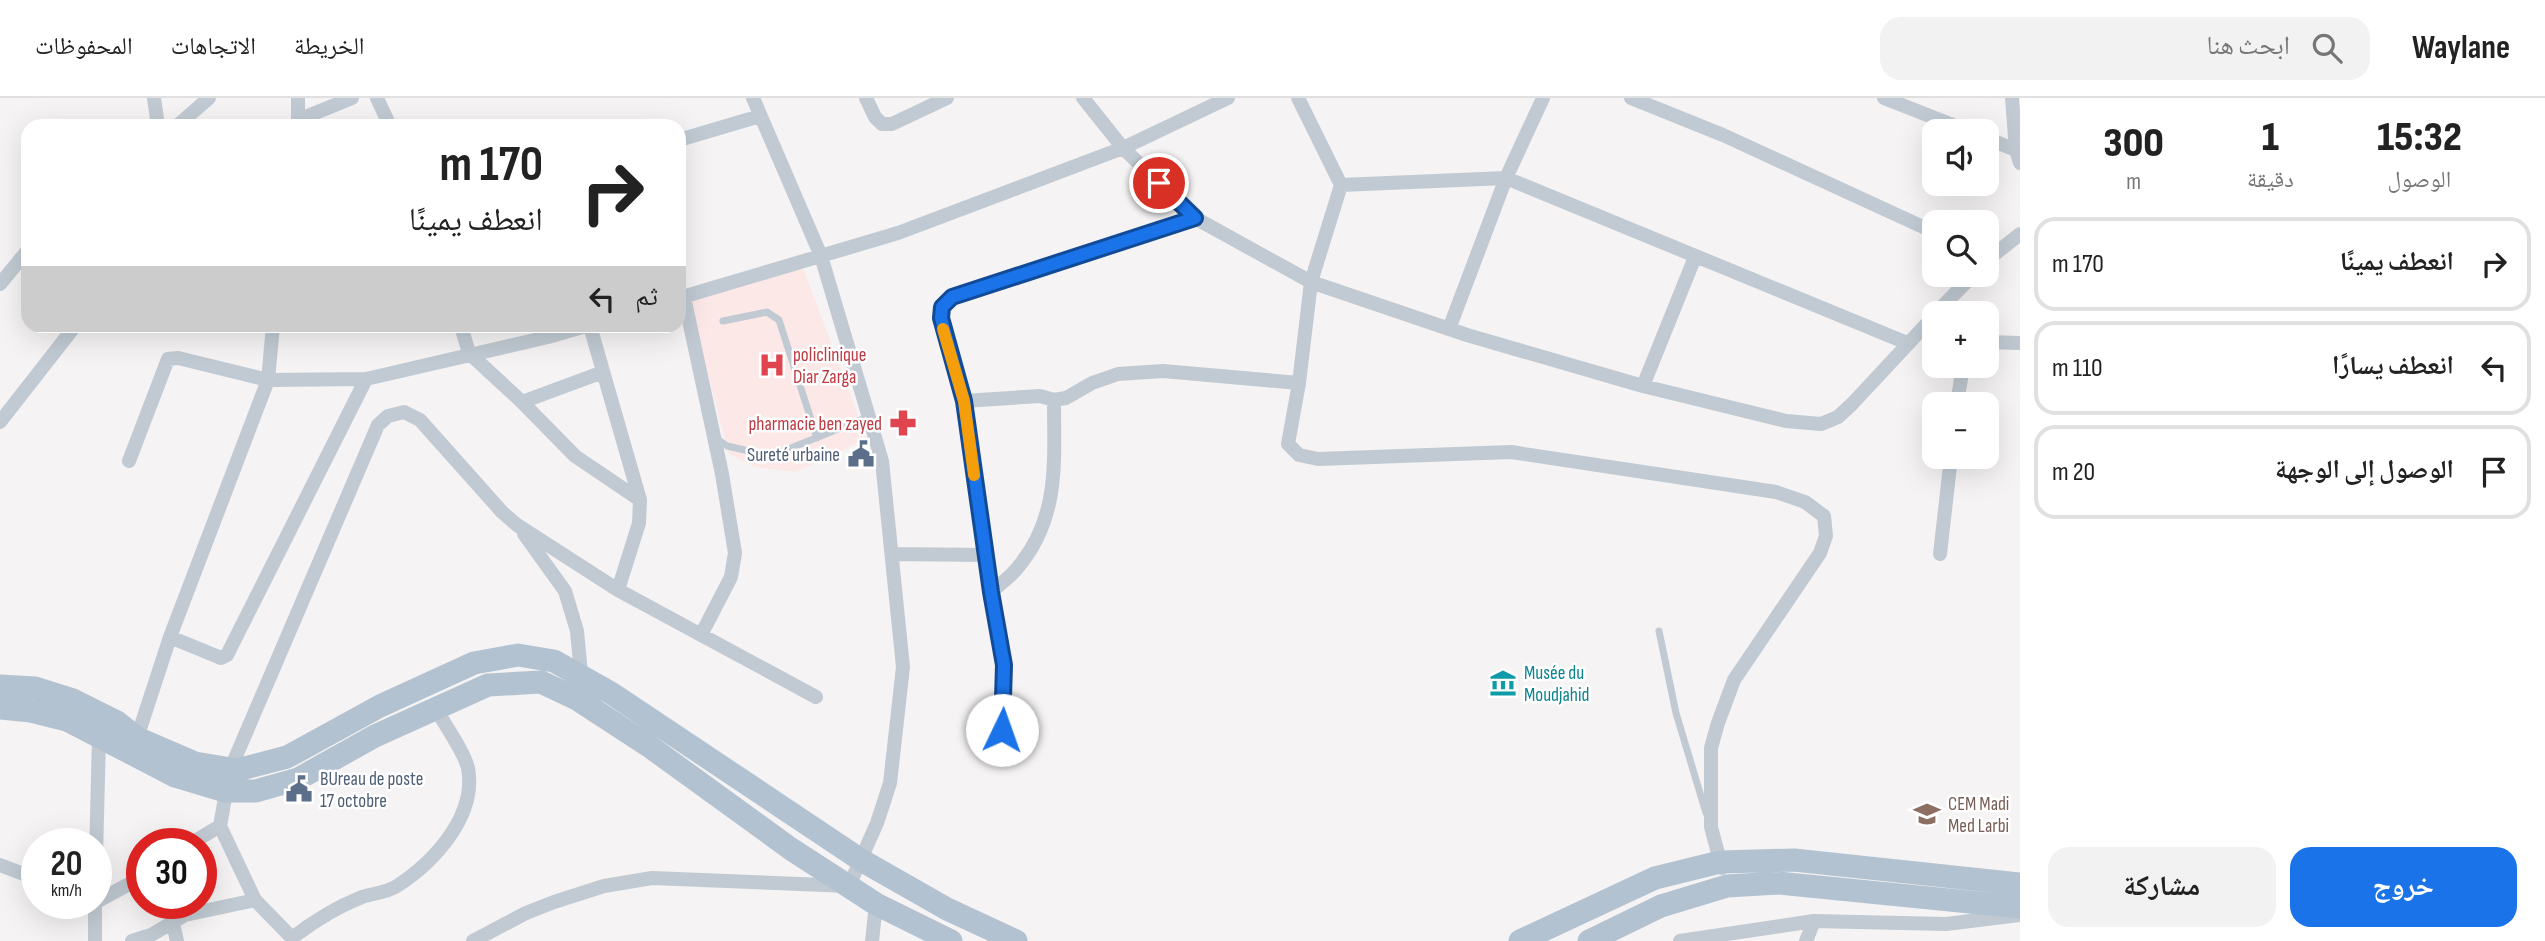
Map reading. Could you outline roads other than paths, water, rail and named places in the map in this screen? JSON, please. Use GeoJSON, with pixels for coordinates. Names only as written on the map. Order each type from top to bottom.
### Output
{"type":"FeatureCollection","features":[{"type":"Feature","properties":{"kind":"main road"},"geometry":{"type":"LineString","coordinates":[[0,708],[31,711],[67,720],[175,776],[228,781],[286,757],[380,706],[474,663],[518,655],[554,661],[581,674],[861,860],[947,909],[1016,941]]}},
{"type":"Feature","properties":{"kind":"main road"},"geometry":{"type":"LineString","coordinates":[[0,686],[35,688],[73,700],[117,722],[137,738],[195,763],[228,781],[256,791],[298,779],[375,736],[488,685],[541,682],[576,699],[649,746],[791,849],[876,904],[951,941]]}},
{"type":"Feature","properties":{"kind":"main road"},"geometry":{"type":"LineString","coordinates":[[1520,941],[1655,878],[1720,862],[1794,860],[2020,884]]}},
{"type":"Feature","properties":{"kind":"main road"},"geometry":{"type":"LineString","coordinates":[[1590,941],[1661,906],[1727,886],[1778,883],[2020,907]]}},
{"type":"Feature","properties":{"kind":"street"},"geometry":{"type":"LineString","coordinates":[[154,98],[157,119]]}},
{"type":"Feature","properties":{"kind":"street"},"geometry":{"type":"LineString","coordinates":[[185,119],[209,98]]}},
{"type":"Feature","properties":{"kind":"street"},"geometry":{"type":"LineString","coordinates":[[297,119],[298,98]]}},
{"type":"Feature","properties":{"kind":"street"},"geometry":{"type":"LineString","coordinates":[[306,119],[352,98]]}},
{"type":"Feature","properties":{"kind":"street"},"geometry":{"type":"LineString","coordinates":[[377,98],[387,119]]}},
{"type":"Feature","properties":{"kind":"street"},"geometry":{"type":"LineString","coordinates":[[473,941],[515,918],[554,902],[604,886],[652,878],[849,886],[890,783],[903,667],[882,461],[821,256],[753,98]]}},
{"type":"Feature","properties":{"kind":"street"},"geometry":{"type":"LineString","coordinates":[[866,98],[875,117],[882,124],[892,124],[947,98]]}},
{"type":"Feature","properties":{"kind":"street"},"geometry":{"type":"LineString","coordinates":[[1083,98],[1124,148],[1195,218],[1311,282],[1449,329],[1643,386],[1786,421],[1821,424],[1838,417],[1852,404],[1922,327]]}},
{"type":"Feature","properties":{"kind":"street"},"geometry":{"type":"LineString","coordinates":[[686,296],[898,233],[1124,148],[1228,98]]}},
{"type":"Feature","properties":{"kind":"street"},"geometry":{"type":"LineString","coordinates":[[1298,98],[1341,185],[1311,282],[1299,383],[1287,444],[1292,451],[1304,457],[1318,459],[1511,452],[1776,492],[1805,502],[1824,516],[1826,536],[1820,553],[1734,680],[1718,723],[1712,748],[1710,827],[1727,886]]}},
{"type":"Feature","properties":{"kind":"street"},"geometry":{"type":"LineString","coordinates":[[1449,329],[1506,178],[1543,98]]}},
{"type":"Feature","properties":{"kind":"street"},"geometry":{"type":"LineString","coordinates":[[1631,98],[1723,135],[1922,226]]}},
{"type":"Feature","properties":{"kind":"street"},"geometry":{"type":"LineString","coordinates":[[1884,98],[1937,119]]}},
{"type":"Feature","properties":{"kind":"street"},"geometry":{"type":"LineString","coordinates":[[2012,98],[2018,157]]}},
{"type":"Feature","properties":{"kind":"street"},"geometry":{"type":"LineString","coordinates":[[686,138],[760,116]]}},
{"type":"Feature","properties":{"kind":"street"},"geometry":{"type":"LineString","coordinates":[[1999,146],[2018,157]]}},
{"type":"Feature","properties":{"kind":"street"},"geometry":{"type":"LineString","coordinates":[[1341,185],[1506,178],[1907,343]]}},
{"type":"Feature","properties":{"kind":"street"},"geometry":{"type":"LineString","coordinates":[[1002,730],[1004,665],[964,401],[941,318],[942,307],[952,297],[1195,218]]}},
{"type":"Feature","properties":{"kind":"street"},"geometry":{"type":"LineString","coordinates":[[1999,249],[2020,234]]}},
{"type":"Feature","properties":{"kind":"street"},"geometry":{"type":"LineString","coordinates":[[1643,386],[1695,257]]}},
{"type":"Feature","properties":{"kind":"street"},"geometry":{"type":"LineString","coordinates":[[0,284],[21,258]]}},
{"type":"Feature","properties":{"kind":"street"},"geometry":{"type":"LineString","coordinates":[[1948,301],[1961,287]]}},
{"type":"Feature","properties":{"kind":"street"},"geometry":{"type":"LineString","coordinates":[[686,318],[713,434],[736,553],[731,577],[701,635]]}},
{"type":"Feature","properties":{"kind":"street"},"geometry":{"type":"LineString","coordinates":[[0,422],[70,333]]}},
{"type":"Feature","properties":{"kind":"street"},"geometry":{"type":"LineString","coordinates":[[137,738],[170,637],[268,380],[273,333]]}},
{"type":"Feature","properties":{"kind":"street"},"geometry":{"type":"LineString","coordinates":[[463,333],[469,353],[522,402],[575,457],[640,500]]}},
{"type":"Feature","properties":{"kind":"street"},"geometry":{"type":"LineString","coordinates":[[130,461],[168,359],[178,358],[268,380],[366,379],[563,333]]}},
{"type":"Feature","properties":{"kind":"street"},"geometry":{"type":"LineString","coordinates":[[590,333],[640,500],[639,523],[618,590]]}},
{"type":"Feature","properties":{"kind":"street"},"geometry":{"type":"LineString","coordinates":[[1999,342],[2020,343]]}},
{"type":"Feature","properties":{"kind":"street"},"geometry":{"type":"LineString","coordinates":[[964,401],[1040,396],[1054,400],[1066,398],[1092,383],[1118,374],[1163,371],[1299,383]]}},
{"type":"Feature","properties":{"kind":"street"},"geometry":{"type":"LineString","coordinates":[[522,402],[603,372]]}},
{"type":"Feature","properties":{"kind":"street"},"geometry":{"type":"LineString","coordinates":[[170,637],[221,658],[227,655],[366,379]]}},
{"type":"Feature","properties":{"kind":"street"},"geometry":{"type":"LineString","coordinates":[[991,592],[1018,568],[1035,543],[1046,517],[1053,490],[1054,400]]}},
{"type":"Feature","properties":{"kind":"street"},"geometry":{"type":"LineString","coordinates":[[435,707],[468,765],[470,786],[464,809],[446,842],[425,864],[397,886],[346,904],[311,923],[289,940],[255,900],[220,826],[228,781],[378,425],[388,416],[404,412],[420,420],[502,512],[517,525],[618,590],[816,697]]}},
{"type":"Feature","properties":{"kind":"street"},"geometry":{"type":"LineString","coordinates":[[1940,554],[1950,469]]}},
{"type":"Feature","properties":{"kind":"street"},"geometry":{"type":"LineString","coordinates":[[517,525],[565,590],[578,631],[581,674]]}},
{"type":"Feature","properties":{"kind":"street"},"geometry":{"type":"LineString","coordinates":[[892,554],[986,555]]}},
{"type":"Feature","properties":{"kind":"street"},"geometry":{"type":"LineString","coordinates":[[97,828],[99,737]]}},
{"type":"Feature","properties":{"kind":"street"},"geometry":{"type":"LineString","coordinates":[[0,865],[21,874]]}},
{"type":"Feature","properties":{"kind":"street"},"geometry":{"type":"LineString","coordinates":[[132,941],[151,935],[185,915],[255,900]]}},
{"type":"Feature","properties":{"kind":"street"},"geometry":{"type":"LineString","coordinates":[[872,941],[876,904]]}},
{"type":"Feature","properties":{"kind":"street"},"geometry":{"type":"LineString","coordinates":[[1680,941],[1814,921],[1946,924],[2020,915]]}},
{"type":"Feature","properties":{"kind":"street"},"geometry":{"type":"LineString","coordinates":[[95,941],[96,919]]}},
{"type":"Feature","properties":{"kind":"street"},"geometry":{"type":"LineString","coordinates":[[1806,941],[1814,921]]}},
{"type":"Feature","properties":{"kind":"street"},"geometry":{"type":"LineString","coordinates":[[173,923],[177,941]]}},
{"type":"Feature","properties":{"kind":"lane"},"geometry":{"type":"LineString","coordinates":[[723,321],[767,312],[779,320],[817,438]]}},
{"type":"Feature","properties":{"kind":"lane"},"geometry":{"type":"LineString","coordinates":[[713,434],[727,446],[771,456],[868,417]]}},
{"type":"Feature","properties":{"kind":"lane"},"geometry":{"type":"LineString","coordinates":[[1659,631],[1676,713],[1710,827]]}},
{"type":"Feature","properties":{"kind":"place","name":"policlinique Diar Zarga"},"geometry":{"type":"Point","coordinates":[772,365]}},
{"type":"Feature","properties":{"kind":"place","name":"pharmacie ben zayed"},"geometry":{"type":"Point","coordinates":[903,423]}},
{"type":"Feature","properties":{"kind":"place","name":"Sureté urbaine"},"geometry":{"type":"Point","coordinates":[861,454]}},
{"type":"Feature","properties":{"kind":"place","name":"Musée du Moudjahid"},"geometry":{"type":"Point","coordinates":[1503,683]}},
{"type":"Feature","properties":{"kind":"place","name":"BUreau de poste 17 octobre"},"geometry":{"type":"Point","coordinates":[299,789]}},
{"type":"Feature","properties":{"kind":"place","name":"CEM Madi Med Larbi"},"geometry":{"type":"Point","coordinates":[1927,814]}}]}
